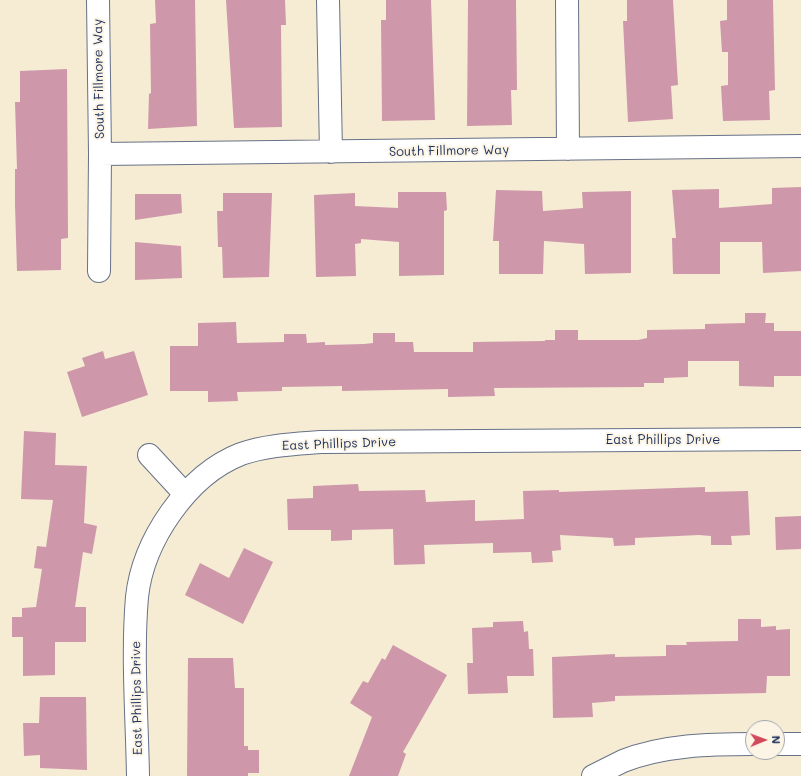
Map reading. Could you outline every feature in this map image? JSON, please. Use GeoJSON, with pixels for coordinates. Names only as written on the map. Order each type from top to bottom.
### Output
{"type":"FeatureCollection","features":[{"type":"Feature","properties":{"kind":"street"},"geometry":{"type":"LineString","coordinates":[[328,0],[330,152]]}},
{"type":"Feature","properties":{"kind":"street"},"geometry":{"type":"LineString","coordinates":[[567,0],[568,149]]}},
{"type":"Feature","properties":{"kind":"street","name":"South Fillmore Way"},"geometry":{"type":"LineString","coordinates":[[98,2],[100,154],[99,271]]}},
{"type":"Feature","properties":{"kind":"street","name":"South Fillmore Way"},"geometry":{"type":"LineString","coordinates":[[100,154],[801,146]]}},
{"type":"Feature","properties":{"kind":"street","name":"East Phillips Drive"},"geometry":{"type":"LineString","coordinates":[[138,776],[136,644],[138,596],[148,557],[162,525],[184,494],[211,471],[241,454],[272,446],[314,442],[801,439]]}},
{"type":"Feature","properties":{"kind":"street"},"geometry":{"type":"LineString","coordinates":[[149,455],[184,494]]}},
{"type":"Feature","properties":{"kind":"street"},"geometry":{"type":"LineString","coordinates":[[593,776],[624,761],[659,751],[693,746],[745,744]]}},
{"type":"Feature","properties":{"kind":"street"},"geometry":{"type":"LineString","coordinates":[[785,744],[801,744]]}},
{"type":"Feature","properties":{"kind":"building"},"geometry":{"type":"Polygon","coordinates":[[[155,0],[195,0],[197,126],[148,129],[149,94],[151,93],[150,24],[156,23],[155,0]]]}},
{"type":"Feature","properties":{"kind":"building"},"geometry":{"type":"Polygon","coordinates":[[[226,0],[285,0],[286,25],[281,25],[282,127],[234,128],[226,0]]]}},
{"type":"Feature","properties":{"kind":"building"},"geometry":{"type":"Polygon","coordinates":[[[386,0],[431,0],[435,120],[382,121],[381,20],[386,20],[386,0]]]}},
{"type":"Feature","properties":{"kind":"building"},"geometry":{"type":"Polygon","coordinates":[[[468,0],[516,0],[517,90],[511,90],[512,125],[467,126],[468,0]]]}},
{"type":"Feature","properties":{"kind":"building"},"geometry":{"type":"Polygon","coordinates":[[[627,0],[673,0],[678,85],[671,86],[673,119],[628,122],[623,21],[627,21],[627,0]]]}},
{"type":"Feature","properties":{"kind":"building"},"geometry":{"type":"Polygon","coordinates":[[[727,0],[773,0],[775,90],[769,91],[770,120],[723,121],[721,86],[728,85],[728,52],[722,52],[720,21],[727,20],[727,0]]]}},
{"type":"Feature","properties":{"kind":"building"},"geometry":{"type":"Polygon","coordinates":[[[67,69],[68,238],[61,239],[61,270],[17,271],[15,205],[15,169],[17,169],[15,102],[20,102],[20,71],[67,69]]]}},
{"type":"Feature","properties":{"kind":"building"},"geometry":{"type":"Polygon","coordinates":[[[801,187],[801,271],[763,273],[762,242],[720,242],[720,274],[673,274],[672,238],[676,238],[672,190],[719,189],[719,208],[772,204],[772,188],[801,187]]]}},
{"type":"Feature","properties":{"kind":"building"},"geometry":{"type":"Polygon","coordinates":[[[496,190],[542,191],[543,211],[583,208],[582,192],[631,191],[631,273],[585,274],[584,244],[544,241],[543,274],[499,274],[499,241],[493,241],[496,190]]]}},
{"type":"Feature","properties":{"kind":"building"},"geometry":{"type":"Polygon","coordinates":[[[398,192],[446,192],[447,210],[444,211],[444,275],[399,276],[399,242],[361,239],[361,243],[355,244],[356,276],[316,277],[314,195],[355,193],[355,206],[398,208],[398,192]]]}},
{"type":"Feature","properties":{"kind":"building"},"geometry":{"type":"Polygon","coordinates":[[[223,193],[272,193],[269,277],[223,278],[222,247],[218,247],[217,211],[223,211],[223,193]]]}},
{"type":"Feature","properties":{"kind":"building"},"geometry":{"type":"Polygon","coordinates":[[[135,194],[181,194],[182,213],[135,220],[135,194]]]}},
{"type":"Feature","properties":{"kind":"building"},"geometry":{"type":"Polygon","coordinates":[[[135,242],[181,246],[182,278],[135,280],[135,242]]]}},
{"type":"Feature","properties":{"kind":"building"},"geometry":{"type":"Polygon","coordinates":[[[745,313],[766,313],[765,323],[774,323],[774,331],[801,331],[801,376],[774,376],[774,387],[739,386],[739,361],[688,361],[688,377],[664,378],[664,383],[644,383],[644,387],[494,388],[495,396],[448,397],[448,389],[342,391],[342,386],[282,387],[282,391],[237,392],[238,401],[208,402],[208,391],[170,391],[170,346],[198,346],[198,323],[236,322],[237,343],[284,342],[284,334],[306,334],[307,343],[325,342],[325,345],[364,344],[373,343],[373,333],[395,333],[395,342],[413,342],[414,352],[473,352],[473,342],[555,340],[555,330],[578,330],[578,340],[638,340],[647,338],[647,330],[705,329],[705,324],[745,323],[745,313]]]}},
{"type":"Feature","properties":{"kind":"building"},"geometry":{"type":"Polygon","coordinates":[[[103,351],[105,359],[134,351],[148,395],[82,417],[67,372],[85,366],[82,358],[103,351]]]}},
{"type":"Feature","properties":{"kind":"building"},"geometry":{"type":"Polygon","coordinates":[[[24,431],[56,433],[55,465],[87,466],[84,523],[97,526],[92,554],[83,552],[75,607],[86,607],[86,642],[55,642],[55,675],[23,676],[23,637],[12,637],[12,617],[22,617],[22,608],[36,607],[42,569],[34,568],[37,546],[46,547],[53,500],[21,499],[24,431]]]}},
{"type":"Feature","properties":{"kind":"building"},"geometry":{"type":"Polygon","coordinates":[[[358,484],[359,491],[425,490],[426,502],[475,500],[475,521],[524,519],[523,491],[559,490],[559,492],[705,487],[705,492],[748,491],[750,535],[731,536],[732,545],[711,545],[711,536],[699,535],[635,538],[635,545],[614,546],[613,538],[560,535],[561,550],[552,551],[553,562],[532,563],[531,552],[493,553],[493,543],[424,545],[425,564],[394,565],[393,529],[352,530],[352,540],[331,541],[331,530],[288,530],[287,499],[313,498],[313,486],[358,484]]]}},
{"type":"Feature","properties":{"kind":"building"},"geometry":{"type":"Polygon","coordinates":[[[801,516],[801,549],[776,550],[775,517],[801,516]]]}},
{"type":"Feature","properties":{"kind":"building"},"geometry":{"type":"Polygon","coordinates":[[[244,548],[273,562],[243,624],[185,595],[200,563],[229,578],[244,548]]]}},
{"type":"Feature","properties":{"kind":"building"},"geometry":{"type":"Polygon","coordinates":[[[738,619],[761,619],[761,627],[776,626],[776,630],[790,629],[790,676],[767,676],[766,693],[615,696],[615,701],[592,703],[593,717],[553,718],[552,657],[615,654],[615,657],[666,656],[666,645],[687,645],[686,642],[738,641],[738,619]]]}},
{"type":"Feature","properties":{"kind":"building"},"geometry":{"type":"Polygon","coordinates":[[[523,621],[524,632],[528,631],[529,649],[533,649],[534,676],[507,676],[508,693],[468,694],[467,663],[473,663],[472,628],[493,627],[493,622],[523,621]]]}},
{"type":"Feature","properties":{"kind":"building"},"geometry":{"type":"Polygon","coordinates":[[[393,645],[447,675],[403,752],[406,754],[398,776],[349,776],[372,717],[350,703],[363,681],[368,683],[382,658],[385,660],[393,645]]]}},
{"type":"Feature","properties":{"kind":"building"},"geometry":{"type":"Polygon","coordinates":[[[188,658],[233,658],[235,688],[244,688],[244,746],[248,746],[248,750],[259,750],[259,773],[248,773],[248,776],[187,776],[188,658]]]}},
{"type":"Feature","properties":{"kind":"building"},"geometry":{"type":"Polygon","coordinates":[[[40,697],[86,697],[87,770],[40,768],[40,755],[24,756],[23,723],[39,723],[40,697]]]}}]}
